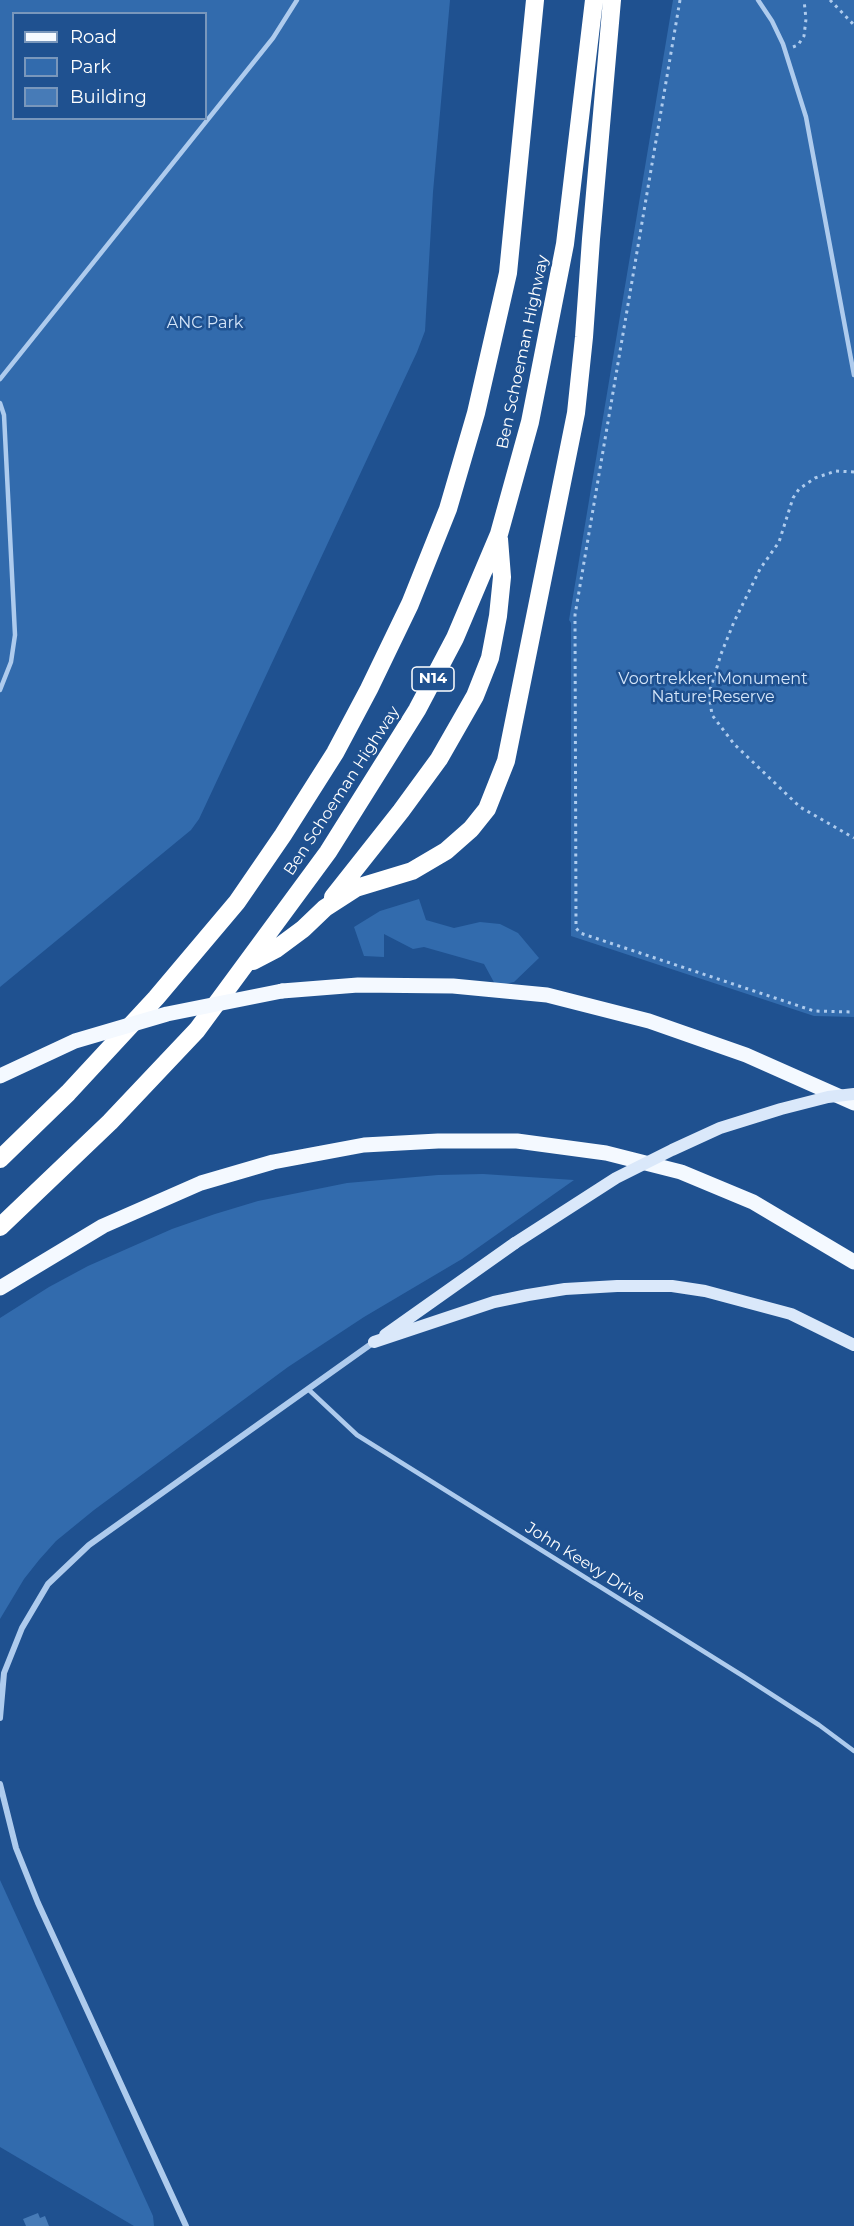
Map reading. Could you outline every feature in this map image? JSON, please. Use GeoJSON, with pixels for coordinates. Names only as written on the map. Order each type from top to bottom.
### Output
{"type":"FeatureCollection","features":[{"type":"Feature","properties":{"kind":"highway","name":"Ben Schoeman Highway"},"geometry":{"type":"LineString","coordinates":[[0,1159],[68,1093],[156,998],[237,902],[283,835],[334,753],[369,689],[410,604],[448,509],[476,413],[508,273],[536,0]]}},
{"type":"Feature","properties":{"kind":"highway","name":"Ben Schoeman Highway"},"geometry":{"type":"LineString","coordinates":[[0,1227],[118,1114],[197,1030],[248,964],[328,852],[417,711],[455,638],[499,534],[530,422],[565,244],[594,0]]}},
{"type":"Feature","properties":{"kind":"highway"},"geometry":{"type":"LineString","coordinates":[[325,908],[356,888],[412,871],[446,851],[471,829],[486,809],[506,761],[576,413],[612,0]]}},
{"type":"Feature","properties":{"kind":"highway"},"geometry":{"type":"LineString","coordinates":[[248,964],[276,949],[303,929],[325,908],[439,759],[475,696],[490,658],[502,577],[499,534]]}},
{"type":"Feature","properties":{"kind":"main road"},"geometry":{"type":"LineString","coordinates":[[0,1076],[75,1041],[233,999],[282,991],[358,985],[453,986],[548,995],[649,1021],[746,1055],[854,1103]]}},
{"type":"Feature","properties":{"kind":"main road"},"geometry":{"type":"LineString","coordinates":[[374,1342],[514,1243],[616,1178],[720,1128],[828,1097],[854,1094]]}},
{"type":"Feature","properties":{"kind":"main road"},"geometry":{"type":"LineString","coordinates":[[0,1288],[103,1226],[201,1183],[273,1162],[364,1145],[438,1141],[518,1141],[595,1151],[681,1172],[753,1202],[854,1262]]}},
{"type":"Feature","properties":{"kind":"main road"},"geometry":{"type":"LineString","coordinates":[[374,1342],[494,1302],[528,1295],[566,1289],[672,1286],[705,1291],[791,1314],[854,1345]]}},
{"type":"Feature","properties":{"kind":"street"},"geometry":{"type":"LineString","coordinates":[[0,1718],[4,1673],[22,1628],[48,1584],[89,1545],[374,1342]]}},
{"type":"Feature","properties":{"kind":"street"},"geometry":{"type":"LineString","coordinates":[[0,1784],[16,1848],[38,1903],[186,2226]]}},
{"type":"Feature","properties":{"kind":"lane"},"geometry":{"type":"LineString","coordinates":[[0,379],[273,38],[297,0]]}},
{"type":"Feature","properties":{"kind":"lane"},"geometry":{"type":"LineString","coordinates":[[758,0],[772,21],[785,50],[806,117],[854,375]]}},
{"type":"Feature","properties":{"kind":"lane"},"geometry":{"type":"LineString","coordinates":[[0,403],[4,415],[15,635],[11,662],[0,690]]}},
{"type":"Feature","properties":{"kind":"lane","name":"John Keevy Drive"},"geometry":{"type":"LineString","coordinates":[[308,1389],[357,1435],[743,1676],[819,1725],[854,1751]]}},
{"type":"Feature","properties":{"kind":"path"},"geometry":{"type":"LineString","coordinates":[[680,0],[575,615],[576,928],[580,933],[814,1011],[854,1012]]}},
{"type":"Feature","properties":{"kind":"path"},"geometry":{"type":"LineString","coordinates":[[785,50],[798,45],[804,36],[806,19],[804,0]]}},
{"type":"Feature","properties":{"kind":"path"},"geometry":{"type":"LineString","coordinates":[[830,0],[854,25]]}},
{"type":"Feature","properties":{"kind":"path"},"geometry":{"type":"LineString","coordinates":[[854,472],[836,471],[815,478],[799,489],[793,498],[779,542],[760,569],[734,622],[718,662],[709,693],[712,715],[734,744],[800,807],[854,838]]}},
{"type":"Feature","properties":{"kind":"green space","name":"ANC Park"},"geometry":{"type":"Polygon","coordinates":[[[0,0],[450,0],[433,192],[425,331],[199,819],[191,830],[0,987],[0,0]]]}},
{"type":"Feature","properties":{"kind":"green space","name":"Voortrekker Monument Nature Reserve"},"geometry":{"type":"Polygon","coordinates":[[[673,0],[854,0],[854,1017],[814,1016],[571,936],[571,623],[569,620],[673,0]]]}},
{"type":"Feature","properties":{"kind":"green space"},"geometry":{"type":"Polygon","coordinates":[[[419,899],[426,920],[454,928],[480,922],[500,924],[518,933],[539,958],[514,982],[496,986],[484,964],[424,947],[413,949],[384,934],[384,957],[364,956],[354,927],[380,911],[419,899]]]}},
{"type":"Feature","properties":{"kind":"green space"},"geometry":{"type":"Polygon","coordinates":[[[483,1174],[574,1180],[462,1259],[364,1317],[288,1367],[94,1510],[56,1541],[39,1560],[24,1579],[0,1619],[0,1318],[88,1266],[172,1229],[258,1201],[347,1183],[438,1175],[483,1174]]]}},
{"type":"Feature","properties":{"kind":"green space"},"geometry":{"type":"Polygon","coordinates":[[[0,1880],[153,2216],[154,2226],[134,2226],[0,2147],[0,1880]]]}},
{"type":"Feature","properties":{"kind":"building"},"geometry":{"type":"Polygon","coordinates":[[[38,2213],[40,2218],[45,2216],[49,2226],[26,2226],[23,2219],[38,2213]]]}}]}
